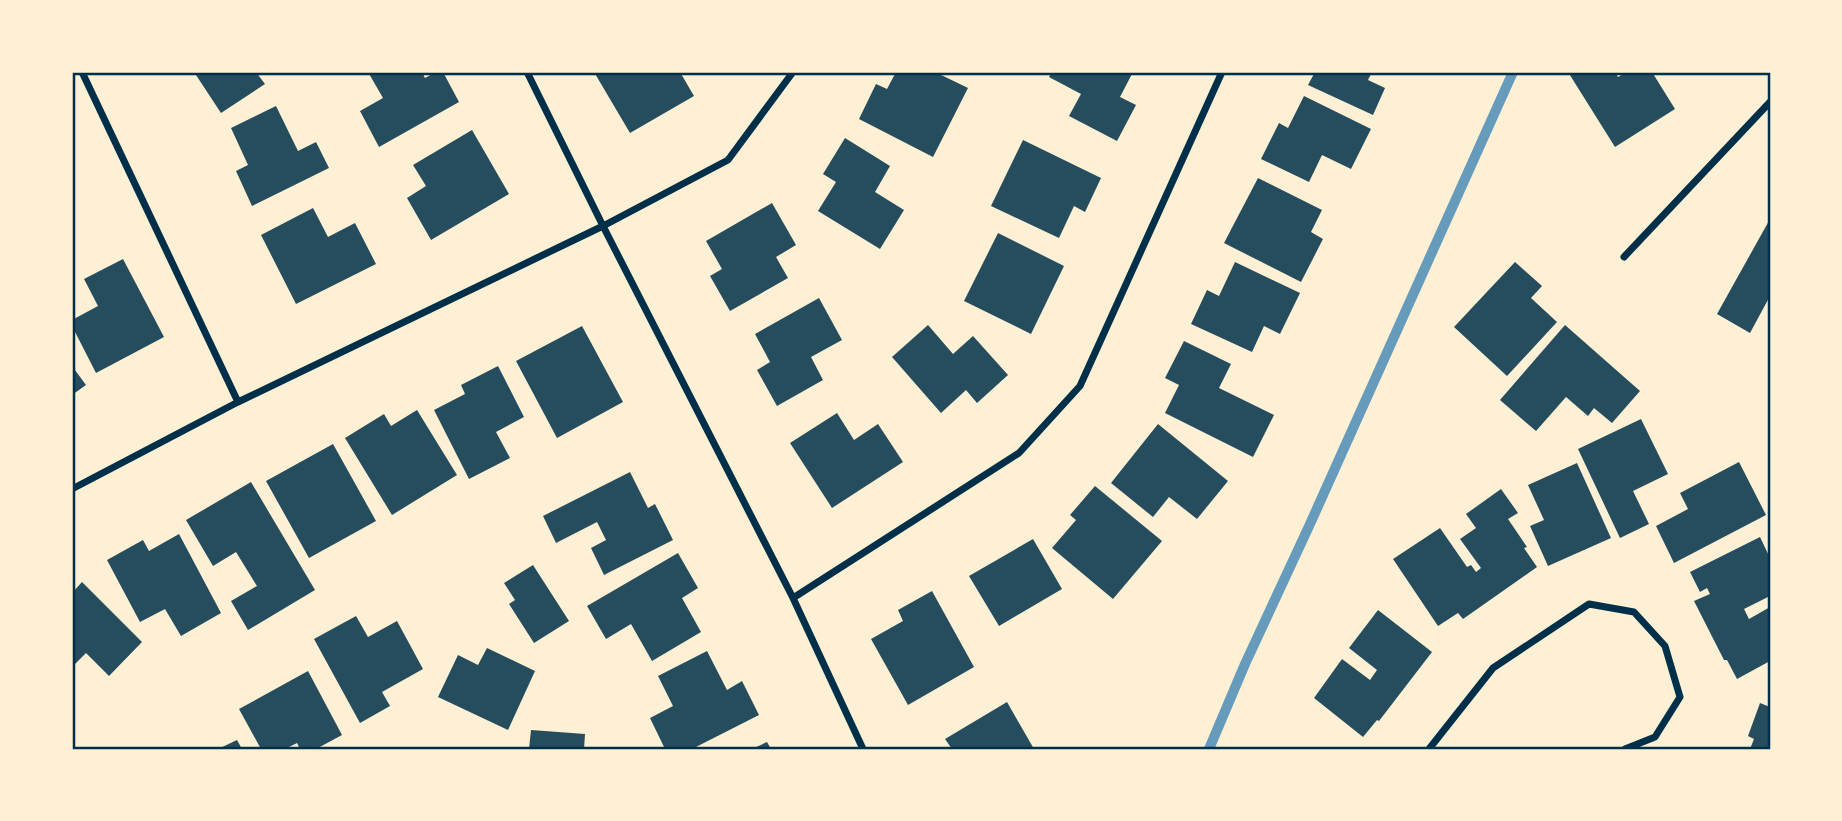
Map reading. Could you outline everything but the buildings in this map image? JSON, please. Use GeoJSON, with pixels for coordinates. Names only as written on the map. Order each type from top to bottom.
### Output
{"type":"FeatureCollection","features":[{"type":"Feature","properties":{"kind":"street"},"geometry":{"type":"LineString","coordinates":[[82,72],[238,402]]}},
{"type":"Feature","properties":{"kind":"street"},"geometry":{"type":"LineString","coordinates":[[527,72],[793,598],[863,749]]}},
{"type":"Feature","properties":{"kind":"street"},"geometry":{"type":"LineString","coordinates":[[72,489],[238,402],[603,226],[728,160],[793,72]]}},
{"type":"Feature","properties":{"kind":"street"},"geometry":{"type":"LineString","coordinates":[[793,598],[1019,453],[1080,386],[1222,72]]}},
{"type":"Feature","properties":{"kind":"street"},"geometry":{"type":"LineString","coordinates":[[1624,257],[1770,102]]}},
{"type":"Feature","properties":{"kind":"street"},"geometry":{"type":"LineString","coordinates":[[1429,749],[1493,668],[1589,604],[1634,612],[1665,646],[1680,697],[1655,737],[1625,749]]}},
{"type":"Feature","properties":{"kind":"waterway"},"geometry":{"type":"LineString","coordinates":[[1209,749],[1513,72]]}}]}
